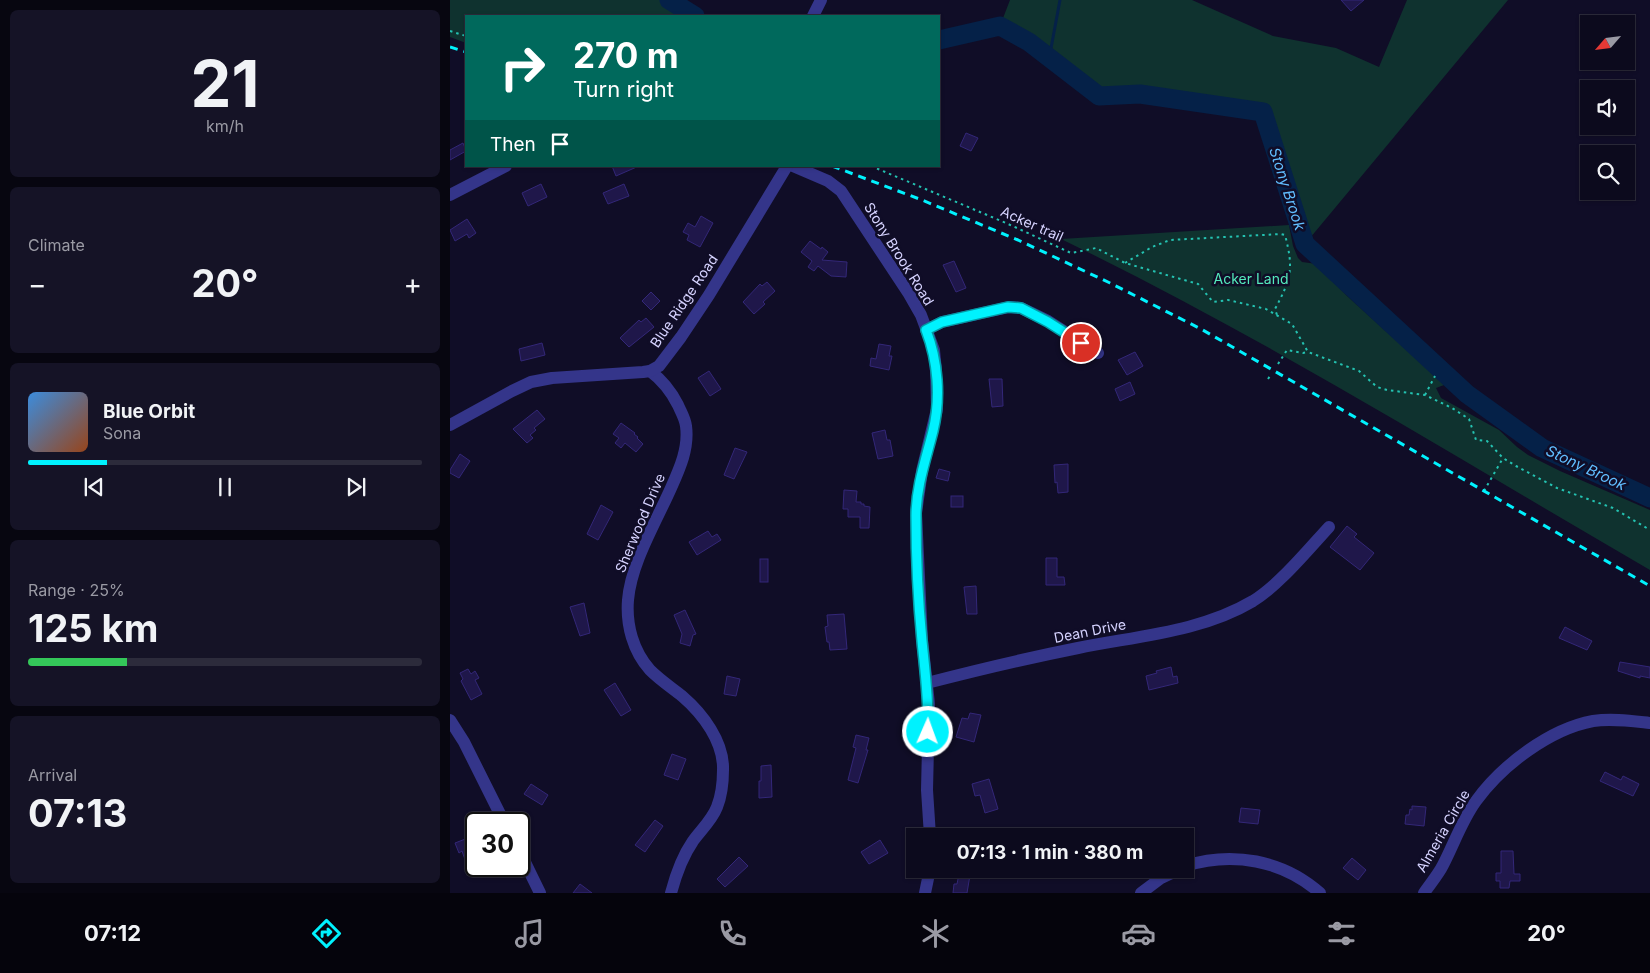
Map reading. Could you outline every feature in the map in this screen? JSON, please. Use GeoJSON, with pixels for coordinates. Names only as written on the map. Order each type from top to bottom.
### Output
{"type":"FeatureCollection","features":[{"type":"Feature","properties":{"kind":"street"},"geometry":{"type":"LineString","coordinates":[[814,15],[821,0]]}},
{"type":"Feature","properties":{"kind":"street"},"geometry":{"type":"LineString","coordinates":[[450,195],[504,167]]}},
{"type":"Feature","properties":{"kind":"street","name":"Blue Ridge Road"},"geometry":{"type":"LineString","coordinates":[[650,371],[659,366],[695,316],[786,167]]}},
{"type":"Feature","properties":{"kind":"street","name":"Stony Brook Road"},"geometry":{"type":"LineString","coordinates":[[795,167],[828,181],[841,191],[910,294],[921,315],[934,350],[937,409],[922,471],[916,513],[922,640],[929,704],[927,790],[929,828]]}},
{"type":"Feature","properties":{"kind":"street"},"geometry":{"type":"LineString","coordinates":[[926,330],[942,322],[1008,307],[1021,308],[1048,322],[1098,353]]}},
{"type":"Feature","properties":{"kind":"street"},"geometry":{"type":"LineString","coordinates":[[450,425],[531,382],[552,378],[650,371]]}},
{"type":"Feature","properties":{"kind":"street","name":"Sherwood Drive"},"geometry":{"type":"LineString","coordinates":[[650,371],[662,380],[674,397],[685,419],[685,453],[676,478],[642,551],[632,581],[628,608],[631,635],[640,655],[650,670],[688,702],[710,727],[722,759],[723,771],[717,807],[677,870],[671,893]]}},
{"type":"Feature","properties":{"kind":"street","name":"Dean Drive"},"geometry":{"type":"LineString","coordinates":[[927,683],[1034,656],[1170,631],[1224,617],[1254,600],[1286,573],[1329,527]]}},
{"type":"Feature","properties":{"kind":"street"},"geometry":{"type":"LineString","coordinates":[[450,720],[464,742],[499,812]]}},
{"type":"Feature","properties":{"kind":"street","name":"Almeria Circle"},"geometry":{"type":"LineString","coordinates":[[1424,893],[1442,866],[1475,801],[1488,786],[1534,746],[1573,726],[1594,721],[1617,720],[1650,724]]}},
{"type":"Feature","properties":{"kind":"street"},"geometry":{"type":"LineString","coordinates":[[1194,864],[1212,860],[1253,860],[1291,873],[1320,893]]}},
{"type":"Feature","properties":{"kind":"street"},"geometry":{"type":"LineString","coordinates":[[530,873],[540,893]]}},
{"type":"Feature","properties":{"kind":"street"},"geometry":{"type":"LineString","coordinates":[[925,893],[928,878]]}},
{"type":"Feature","properties":{"kind":"street"},"geometry":{"type":"LineString","coordinates":[[1141,893],[1161,878]]}},
{"type":"Feature","properties":{"kind":"path"},"geometry":{"type":"LineString","coordinates":[[450,31],[465,36]]}},
{"type":"Feature","properties":{"kind":"path","name":"Acker trail"},"geometry":{"type":"LineString","coordinates":[[873,167],[1072,253],[1096,248],[1126,263],[1198,284],[1212,302],[1228,300],[1266,309],[1292,324],[1308,352]]}},
{"type":"Feature","properties":{"kind":"path"},"geometry":{"type":"LineString","coordinates":[[1126,263],[1152,246],[1170,240],[1285,235],[1290,252],[1291,273],[1275,309],[1277,315]]}},
{"type":"Feature","properties":{"kind":"path"},"geometry":{"type":"LineString","coordinates":[[1278,364],[1287,350],[1308,352],[1360,371],[1377,387],[1425,395],[1469,419],[1476,440],[1487,442],[1503,458],[1558,488],[1613,508],[1650,530]]}},
{"type":"Feature","properties":{"kind":"path"},"geometry":{"type":"LineString","coordinates":[[1425,395],[1435,376]]}},
{"type":"Feature","properties":{"kind":"path"},"geometry":{"type":"LineString","coordinates":[[1484,490],[1503,458]]}},
{"type":"Feature","properties":{"kind":"green space"},"geometry":{"type":"Polygon","coordinates":[[[450,0],[669,0],[693,15],[465,15],[465,43],[450,37],[450,0]]]}},
{"type":"Feature","properties":{"kind":"green space"},"geometry":{"type":"Polygon","coordinates":[[[1010,0],[1192,0],[1273,36],[1336,48],[1379,67],[1407,0],[1508,0],[1305,244],[1263,112],[1140,94],[1099,96],[1000,26],[1010,0]]]}},
{"type":"Feature","properties":{"kind":"green space","name":"Acker Land"},"geometry":{"type":"Polygon","coordinates":[[[1289,225],[1293,246],[1298,258],[1302,262],[1317,264],[1346,295],[1390,335],[1439,373],[1445,382],[1444,385],[1436,388],[1441,398],[1499,430],[1528,455],[1650,510],[1650,570],[1285,357],[1137,277],[1061,239],[1289,225]]]}},
{"type":"Feature","properties":{"kind":"building"},"geometry":{"type":"Polygon","coordinates":[[[1341,0],[1364,0],[1351,11],[1341,0]]]}},
{"type":"Feature","properties":{"kind":"building"},"geometry":{"type":"Polygon","coordinates":[[[966,133],[978,138],[971,151],[960,146],[966,133]]]}},
{"type":"Feature","properties":{"kind":"building"},"geometry":{"type":"Polygon","coordinates":[[[463,143],[465,148],[465,152],[450,160],[450,150],[463,143]]]}},
{"type":"Feature","properties":{"kind":"building"},"geometry":{"type":"Polygon","coordinates":[[[612,167],[637,167],[616,176],[612,167]]]}},
{"type":"Feature","properties":{"kind":"building"},"geometry":{"type":"Polygon","coordinates":[[[541,184],[547,197],[528,206],[522,193],[541,184]]]}},
{"type":"Feature","properties":{"kind":"building"},"geometry":{"type":"Polygon","coordinates":[[[624,184],[629,196],[608,204],[603,193],[624,184]]]}},
{"type":"Feature","properties":{"kind":"building"},"geometry":{"type":"Polygon","coordinates":[[[701,216],[713,223],[700,247],[687,240],[689,235],[683,232],[688,223],[695,227],[701,216]]]}},
{"type":"Feature","properties":{"kind":"building"},"geometry":{"type":"Polygon","coordinates":[[[467,219],[476,233],[469,238],[467,234],[455,241],[450,230],[467,219]]]}},
{"type":"Feature","properties":{"kind":"building"},"geometry":{"type":"Polygon","coordinates":[[[810,241],[828,252],[822,260],[847,262],[846,277],[831,276],[818,266],[814,271],[808,267],[812,261],[801,252],[810,241]]]}},
{"type":"Feature","properties":{"kind":"building"},"geometry":{"type":"Polygon","coordinates":[[[954,261],[966,288],[956,292],[943,265],[954,261]]]}},
{"type":"Feature","properties":{"kind":"building"},"geometry":{"type":"Polygon","coordinates":[[[767,282],[775,291],[754,314],[743,302],[760,284],[762,286],[767,282]]]}},
{"type":"Feature","properties":{"kind":"building"},"geometry":{"type":"Polygon","coordinates":[[[651,292],[660,301],[651,310],[642,301],[651,292]]]}},
{"type":"Feature","properties":{"kind":"building"},"geometry":{"type":"Polygon","coordinates":[[[646,318],[654,327],[629,347],[620,338],[639,320],[641,322],[646,318]]]}},
{"type":"Feature","properties":{"kind":"building"},"geometry":{"type":"Polygon","coordinates":[[[542,343],[545,355],[521,361],[519,349],[542,343]]]}},
{"type":"Feature","properties":{"kind":"building"},"geometry":{"type":"Polygon","coordinates":[[[879,344],[891,346],[889,356],[892,356],[889,370],[870,366],[871,358],[876,359],[879,344]]]}},
{"type":"Feature","properties":{"kind":"building"},"geometry":{"type":"Polygon","coordinates":[[[1135,352],[1143,366],[1127,375],[1118,360],[1135,352]]]}},
{"type":"Feature","properties":{"kind":"building"},"geometry":{"type":"Polygon","coordinates":[[[709,371],[721,389],[710,396],[698,378],[709,371]]]}},
{"type":"Feature","properties":{"kind":"building"},"geometry":{"type":"Polygon","coordinates":[[[989,379],[1002,379],[1003,406],[992,407],[989,379]]]}},
{"type":"Feature","properties":{"kind":"building"},"geometry":{"type":"Polygon","coordinates":[[[1130,382],[1135,394],[1120,401],[1115,389],[1130,382]]]}},
{"type":"Feature","properties":{"kind":"building"},"geometry":{"type":"Polygon","coordinates":[[[537,410],[545,419],[534,428],[536,430],[530,435],[533,438],[527,443],[513,429],[537,410]]]}},
{"type":"Feature","properties":{"kind":"building"},"geometry":{"type":"Polygon","coordinates":[[[621,423],[635,433],[643,444],[636,452],[625,443],[621,448],[615,443],[619,438],[613,434],[621,423]]]}},
{"type":"Feature","properties":{"kind":"building"},"geometry":{"type":"Polygon","coordinates":[[[885,430],[887,440],[890,440],[893,456],[878,459],[872,433],[885,430]]]}},
{"type":"Feature","properties":{"kind":"building"},"geometry":{"type":"Polygon","coordinates":[[[735,448],[747,452],[734,479],[724,475],[735,448]]]}},
{"type":"Feature","properties":{"kind":"building"},"geometry":{"type":"Polygon","coordinates":[[[460,454],[470,461],[459,478],[450,473],[450,470],[460,454]]]}},
{"type":"Feature","properties":{"kind":"building"},"geometry":{"type":"Polygon","coordinates":[[[1068,464],[1068,492],[1058,493],[1057,482],[1055,483],[1054,465],[1068,464]]]}},
{"type":"Feature","properties":{"kind":"building"},"geometry":{"type":"Polygon","coordinates":[[[939,469],[950,472],[948,481],[936,478],[939,469]]]}},
{"type":"Feature","properties":{"kind":"building"},"geometry":{"type":"Polygon","coordinates":[[[844,490],[857,491],[856,502],[861,502],[864,506],[870,507],[869,528],[860,528],[860,517],[848,517],[848,509],[843,509],[844,490]]]}},
{"type":"Feature","properties":{"kind":"building"},"geometry":{"type":"Polygon","coordinates":[[[951,496],[963,496],[963,507],[951,507],[951,496]]]}},
{"type":"Feature","properties":{"kind":"building"},"geometry":{"type":"Polygon","coordinates":[[[601,505],[613,512],[598,540],[587,534],[601,505]]]}},
{"type":"Feature","properties":{"kind":"building"},"geometry":{"type":"Polygon","coordinates":[[[1347,526],[1357,534],[1354,537],[1374,553],[1360,570],[1330,547],[1347,526]]]}},
{"type":"Feature","properties":{"kind":"building"},"geometry":{"type":"Polygon","coordinates":[[[708,531],[712,537],[717,534],[721,540],[697,555],[689,542],[708,531]]]}},
{"type":"Feature","properties":{"kind":"building"},"geometry":{"type":"Polygon","coordinates":[[[1046,558],[1057,558],[1057,577],[1064,577],[1065,585],[1046,585],[1046,558]]]}},
{"type":"Feature","properties":{"kind":"building"},"geometry":{"type":"Polygon","coordinates":[[[760,559],[768,559],[768,582],[760,582],[760,559]]]}},
{"type":"Feature","properties":{"kind":"building"},"geometry":{"type":"Polygon","coordinates":[[[976,586],[977,614],[967,614],[964,587],[976,586]]]}},
{"type":"Feature","properties":{"kind":"building"},"geometry":{"type":"Polygon","coordinates":[[[584,603],[590,633],[580,636],[570,607],[584,603]]]}},
{"type":"Feature","properties":{"kind":"building"},"geometry":{"type":"Polygon","coordinates":[[[685,610],[696,634],[693,635],[690,646],[680,643],[682,634],[674,615],[685,610]]]}},
{"type":"Feature","properties":{"kind":"building"},"geometry":{"type":"Polygon","coordinates":[[[844,614],[847,649],[830,650],[825,627],[828,626],[827,615],[844,614]]]}},
{"type":"Feature","properties":{"kind":"building"},"geometry":{"type":"Polygon","coordinates":[[[1565,627],[1592,641],[1587,650],[1559,638],[1565,627]]]}},
{"type":"Feature","properties":{"kind":"building"},"geometry":{"type":"Polygon","coordinates":[[[1620,662],[1650,667],[1650,678],[1640,676],[1640,678],[1618,671],[1620,662]]]}},
{"type":"Feature","properties":{"kind":"building"},"geometry":{"type":"Polygon","coordinates":[[[1171,667],[1173,677],[1177,676],[1178,683],[1149,690],[1146,676],[1171,667]]]}},
{"type":"Feature","properties":{"kind":"building"},"geometry":{"type":"Polygon","coordinates":[[[468,669],[471,674],[475,671],[479,678],[475,680],[482,694],[471,700],[461,681],[463,679],[460,673],[468,669]]]}},
{"type":"Feature","properties":{"kind":"building"},"geometry":{"type":"Polygon","coordinates":[[[727,676],[740,679],[736,696],[724,694],[727,676]]]}},
{"type":"Feature","properties":{"kind":"building"},"geometry":{"type":"Polygon","coordinates":[[[615,683],[631,710],[621,716],[604,690],[615,683]]]}},
{"type":"Feature","properties":{"kind":"building"},"geometry":{"type":"Polygon","coordinates":[[[970,713],[981,715],[974,742],[956,737],[962,718],[968,719],[970,713]]]}},
{"type":"Feature","properties":{"kind":"building"},"geometry":{"type":"Polygon","coordinates":[[[856,735],[869,738],[866,750],[868,750],[858,783],[848,780],[856,748],[853,747],[856,735]]]}},
{"type":"Feature","properties":{"kind":"building"},"geometry":{"type":"Polygon","coordinates":[[[672,754],[686,759],[678,780],[664,775],[672,754]]]}},
{"type":"Feature","properties":{"kind":"building"},"geometry":{"type":"Polygon","coordinates":[[[771,765],[772,797],[759,798],[761,766],[771,765]]]}},
{"type":"Feature","properties":{"kind":"building"},"geometry":{"type":"Polygon","coordinates":[[[1605,772],[1621,780],[1623,776],[1639,784],[1633,796],[1600,781],[1605,772]]]}},
{"type":"Feature","properties":{"kind":"building"},"geometry":{"type":"Polygon","coordinates":[[[989,779],[998,809],[985,813],[980,795],[975,796],[972,784],[989,779]]]}},
{"type":"Feature","properties":{"kind":"building"},"geometry":{"type":"Polygon","coordinates":[[[531,784],[548,795],[542,805],[524,794],[531,784]]]}},
{"type":"Feature","properties":{"kind":"building"},"geometry":{"type":"Polygon","coordinates":[[[1412,806],[1426,807],[1424,826],[1405,824],[1406,815],[1409,815],[1412,806]]]}},
{"type":"Feature","properties":{"kind":"building"},"geometry":{"type":"Polygon","coordinates":[[[1241,808],[1260,810],[1258,824],[1239,822],[1241,808]]]}},
{"type":"Feature","properties":{"kind":"building"},"geometry":{"type":"Polygon","coordinates":[[[655,820],[663,826],[645,852],[635,845],[655,820]]]}},
{"type":"Feature","properties":{"kind":"building"},"geometry":{"type":"Polygon","coordinates":[[[465,839],[465,860],[462,851],[459,853],[455,843],[465,839]]]}},
{"type":"Feature","properties":{"kind":"building"},"geometry":{"type":"Polygon","coordinates":[[[880,840],[888,853],[869,864],[861,852],[880,840]]]}},
{"type":"Feature","properties":{"kind":"building"},"geometry":{"type":"Polygon","coordinates":[[[1501,851],[1513,851],[1514,874],[1520,874],[1520,881],[1510,881],[1509,888],[1500,888],[1500,881],[1496,881],[1496,873],[1501,873],[1501,851]]]}},
{"type":"Feature","properties":{"kind":"building"},"geometry":{"type":"Polygon","coordinates":[[[739,857],[748,866],[725,887],[717,879],[739,857]]]}},
{"type":"Feature","properties":{"kind":"building"},"geometry":{"type":"Polygon","coordinates":[[[1352,858],[1366,870],[1358,880],[1343,868],[1352,858]]]}},
{"type":"Feature","properties":{"kind":"building"},"geometry":{"type":"Polygon","coordinates":[[[958,878],[970,878],[967,893],[953,893],[954,884],[957,884],[958,878]]]}},
{"type":"Feature","properties":{"kind":"building"},"geometry":{"type":"Polygon","coordinates":[[[580,884],[592,893],[573,893],[580,884]]]}},
{"type":"Feature","properties":{"kind":"waterway","name":"Stony Brook"},"geometry":{"type":"LineString","coordinates":[[669,0],[693,15]]}},
{"type":"Feature","properties":{"kind":"waterway"},"geometry":{"type":"LineString","coordinates":[[1049,59],[1060,0]]}},
{"type":"Feature","properties":{"kind":"waterway","name":"Stony Brook"},"geometry":{"type":"LineString","coordinates":[[940,40],[1000,26],[1029,42],[1099,96],[1140,94],[1263,112],[1305,244],[1467,394],[1542,448],[1650,498]]}},
{"type":"Feature","properties":{"kind":"railway"},"geometry":{"type":"LineString","coordinates":[[450,47],[465,52]]}},
{"type":"Feature","properties":{"kind":"railway"},"geometry":{"type":"LineString","coordinates":[[835,167],[922,200],[1018,240],[1110,283],[1201,329],[1650,586]]}},
{"type":"Feature","properties":{"kind":"route"},"geometry":{"type":"LineString","coordinates":[[928,732],[929,704],[922,640],[916,513],[922,471],[934,430],[937,409],[934,350],[926,330],[942,322],[1008,307],[1021,308],[1048,322],[1081,343]]}}]}
